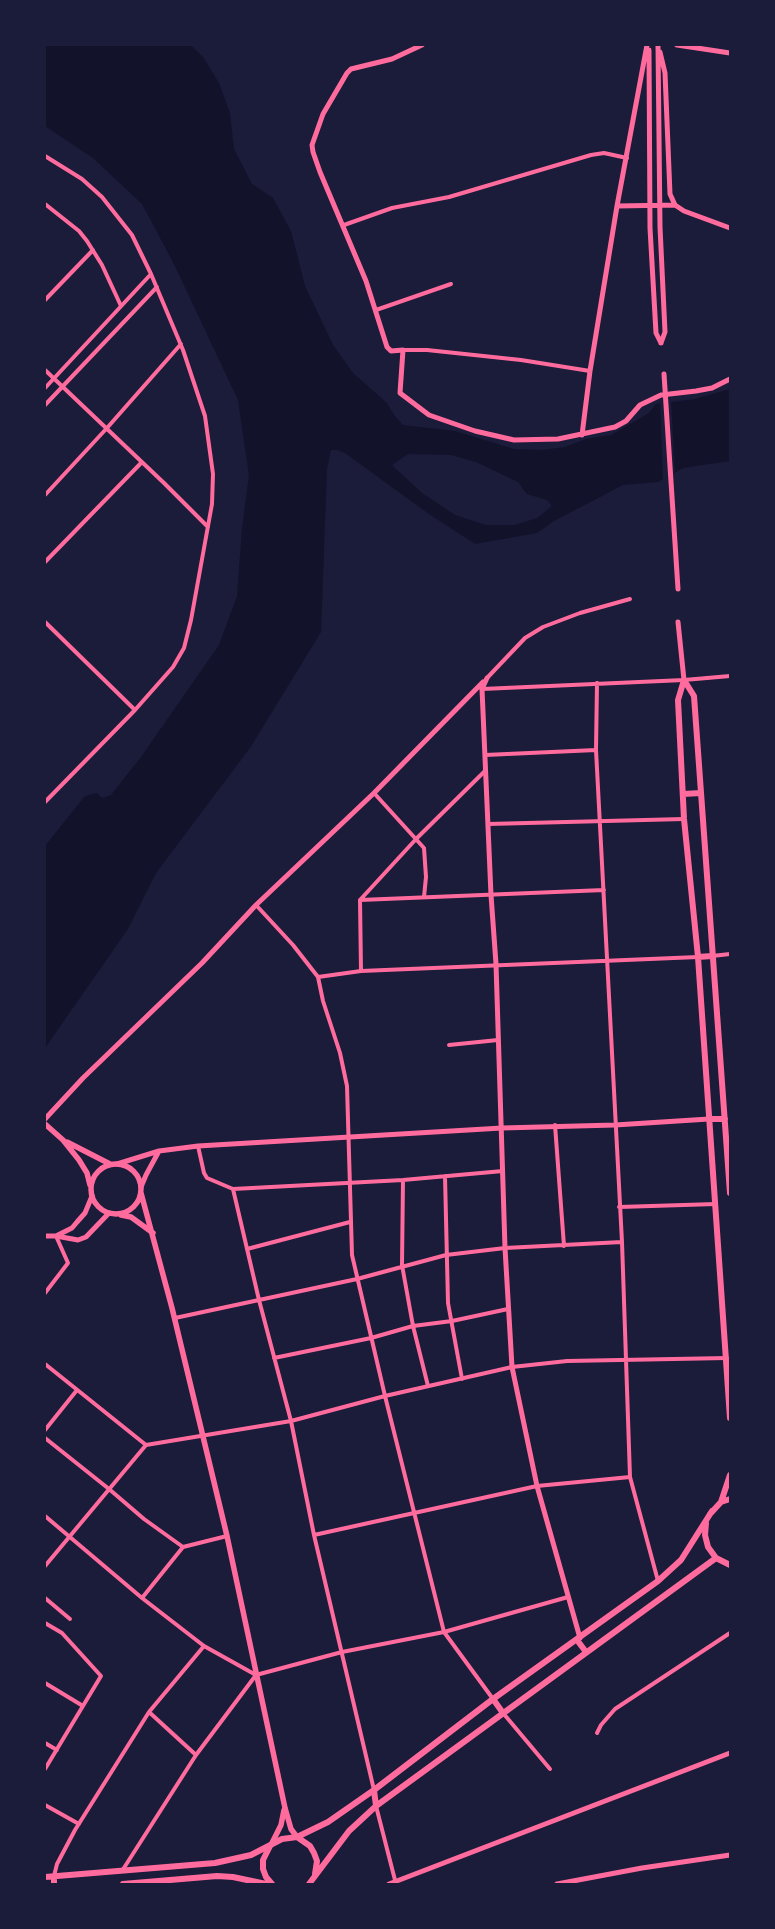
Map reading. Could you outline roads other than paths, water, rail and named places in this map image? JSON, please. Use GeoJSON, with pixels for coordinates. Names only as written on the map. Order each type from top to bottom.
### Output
{"type":"FeatureCollection","features":[{"type":"Feature","properties":{"kind":"highway"},"geometry":{"type":"LineString","coordinates":[[684,680],[694,696],[712,956],[727,1118],[730,1193]]}},
{"type":"Feature","properties":{"kind":"highway"},"geometry":{"type":"LineString","coordinates":[[684,680],[678,700],[684,820],[698,956],[728,1358],[730,1418]]}},
{"type":"Feature","properties":{"kind":"highway"},"geometry":{"type":"LineString","coordinates":[[683,794],[700,793]]}},
{"type":"Feature","properties":{"kind":"highway"},"geometry":{"type":"LineString","coordinates":[[698,956],[712,956]]}},
{"type":"Feature","properties":{"kind":"highway"},"geometry":{"type":"LineString","coordinates":[[709,1119],[727,1118]]}},
{"type":"Feature","properties":{"kind":"highway"},"geometry":{"type":"LineString","coordinates":[[721,1502],[730,1475]]}},
{"type":"Feature","properties":{"kind":"highway"},"geometry":{"type":"LineString","coordinates":[[45,1877],[215,1863],[252,1855],[282,1839],[296,1838],[328,1822],[658,1581],[681,1560],[712,1510],[721,1502],[730,1499]]}},
{"type":"Feature","properties":{"kind":"highway"},"geometry":{"type":"LineString","coordinates":[[712,1510],[706,1522],[704,1535],[708,1547],[716,1558],[730,1565]]}},
{"type":"Feature","properties":{"kind":"highway"},"geometry":{"type":"LineString","coordinates":[[310,1884],[349,1831],[376,1806],[716,1558]]}},
{"type":"Feature","properties":{"kind":"highway"},"geometry":{"type":"LineString","coordinates":[[578,1639],[586,1652]]}},
{"type":"Feature","properties":{"kind":"highway"},"geometry":{"type":"LineString","coordinates":[[494,1699],[504,1713]]}},
{"type":"Feature","properties":{"kind":"highway"},"geometry":{"type":"LineString","coordinates":[[374,1790],[376,1806]]}},
{"type":"Feature","properties":{"kind":"highway"},"geometry":{"type":"LineString","coordinates":[[296,1838],[310,1846],[314,1853],[317,1861],[314,1877]]}},
{"type":"Feature","properties":{"kind":"highway"},"geometry":{"type":"LineString","coordinates":[[271,1845],[263,1860],[263,1869],[266,1877],[272,1884]]}},
{"type":"Feature","properties":{"kind":"highway"},"geometry":{"type":"LineString","coordinates":[[54,1876],[54,1884]]}},
{"type":"Feature","properties":{"kind":"highway"},"geometry":{"type":"LineString","coordinates":[[123,1884],[217,1876],[233,1877],[266,1884]]}},
{"type":"Feature","properties":{"kind":"main road"},"geometry":{"type":"LineString","coordinates":[[45,1124],[63,1140],[110,1164]]}},
{"type":"Feature","properties":{"kind":"main road"},"geometry":{"type":"LineString","coordinates":[[63,1140],[87,1173],[96,1203],[109,1213],[131,1217],[153,1234]]}},
{"type":"Feature","properties":{"kind":"main road"},"geometry":{"type":"LineString","coordinates":[[92,1192],[92,1181],[96,1174],[110,1164],[131,1168],[140,1180],[228,1536],[285,1808],[291,1829],[296,1838]]}},
{"type":"Feature","properties":{"kind":"main road"},"geometry":{"type":"LineString","coordinates":[[118,1214],[126,1212],[139,1201],[141,1190]]}},
{"type":"Feature","properties":{"kind":"main road"},"geometry":{"type":"LineString","coordinates":[[271,1845],[281,1826],[285,1808]]}},
{"type":"Feature","properties":{"kind":"street"},"geometry":{"type":"LineString","coordinates":[[422,45],[392,59],[351,69],[323,114],[312,144],[313,152],[344,225],[376,310],[387,347],[391,351],[427,350],[521,360],[590,371]]}},
{"type":"Feature","properties":{"kind":"street"},"geometry":{"type":"LineString","coordinates":[[648,45],[650,228],[656,333],[661,343],[665,332],[660,226],[658,45]]}},
{"type":"Feature","properties":{"kind":"street"},"geometry":{"type":"LineString","coordinates":[[582,435],[590,371],[617,206],[648,45]]}},
{"type":"Feature","properties":{"kind":"street"},"geometry":{"type":"LineString","coordinates":[[658,45],[665,73],[670,194],[675,205],[684,211],[730,228]]}},
{"type":"Feature","properties":{"kind":"street"},"geometry":{"type":"LineString","coordinates":[[677,45],[730,53]]}},
{"type":"Feature","properties":{"kind":"street"},"geometry":{"type":"LineString","coordinates":[[344,225],[392,208],[449,197],[597,154],[604,153],[627,158]]}},
{"type":"Feature","properties":{"kind":"street"},"geometry":{"type":"LineString","coordinates":[[45,156],[82,180],[102,197],[132,235],[181,344],[205,416],[213,474],[212,504],[192,620],[184,648],[173,667],[135,710],[45,802]]}},
{"type":"Feature","properties":{"kind":"street"},"geometry":{"type":"LineString","coordinates":[[617,206],[675,205]]}},
{"type":"Feature","properties":{"kind":"street"},"geometry":{"type":"LineString","coordinates":[[46,207],[79,231],[102,265],[121,306]]}},
{"type":"Feature","properties":{"kind":"street"},"geometry":{"type":"LineString","coordinates":[[45,300],[93,250]]}},
{"type":"Feature","properties":{"kind":"street"},"geometry":{"type":"LineString","coordinates":[[45,388],[151,274]]}},
{"type":"Feature","properties":{"kind":"street"},"geometry":{"type":"LineString","coordinates":[[376,310],[451,284]]}},
{"type":"Feature","properties":{"kind":"street"},"geometry":{"type":"LineString","coordinates":[[45,405],[157,287]]}},
{"type":"Feature","properties":{"kind":"street"},"geometry":{"type":"LineString","coordinates":[[45,495],[181,344]]}},
{"type":"Feature","properties":{"kind":"street"},"geometry":{"type":"LineString","coordinates":[[403,350],[400,393],[429,414],[475,431],[514,440],[558,439],[615,427],[626,421],[640,405],[661,395],[696,392],[712,388],[730,379]]}},
{"type":"Feature","properties":{"kind":"street"},"geometry":{"type":"LineString","coordinates":[[45,370],[208,527]]}},
{"type":"Feature","properties":{"kind":"street"},"geometry":{"type":"LineString","coordinates":[[664,374],[678,589]]}},
{"type":"Feature","properties":{"kind":"street"},"geometry":{"type":"LineString","coordinates":[[45,562],[142,462]]}},
{"type":"Feature","properties":{"kind":"street"},"geometry":{"type":"LineString","coordinates":[[45,1119],[83,1078],[202,962],[256,905],[374,793],[525,638],[543,627],[580,613],[630,599]]}},
{"type":"Feature","properties":{"kind":"street"},"geometry":{"type":"LineString","coordinates":[[45,622],[135,710]]}},
{"type":"Feature","properties":{"kind":"street"},"geometry":{"type":"LineString","coordinates":[[678,622],[684,680]]}},
{"type":"Feature","properties":{"kind":"street"},"geometry":{"type":"LineString","coordinates":[[482,689],[684,680],[730,676]]}},
{"type":"Feature","properties":{"kind":"street"},"geometry":{"type":"LineString","coordinates":[[487,678],[482,689],[496,964],[505,1248],[512,1367],[537,1486],[578,1639]]}},
{"type":"Feature","properties":{"kind":"street"},"geometry":{"type":"LineString","coordinates":[[597,683],[596,750],[622,1242],[630,1477],[658,1581]]}},
{"type":"Feature","properties":{"kind":"street"},"geometry":{"type":"LineString","coordinates":[[485,755],[596,750]]}},
{"type":"Feature","properties":{"kind":"street"},"geometry":{"type":"LineString","coordinates":[[361,971],[360,900],[417,838],[486,770]]}},
{"type":"Feature","properties":{"kind":"street"},"geometry":{"type":"LineString","coordinates":[[374,793],[417,838],[424,848],[426,877],[424,898]]}},
{"type":"Feature","properties":{"kind":"street"},"geometry":{"type":"LineString","coordinates":[[488,824],[684,820]]}},
{"type":"Feature","properties":{"kind":"street"},"geometry":{"type":"LineString","coordinates":[[360,900],[604,890]]}},
{"type":"Feature","properties":{"kind":"street"},"geometry":{"type":"LineString","coordinates":[[256,905],[293,945],[318,977],[347,1086],[352,1255],[385,1396],[444,1632],[494,1699]]}},
{"type":"Feature","properties":{"kind":"street"},"geometry":{"type":"LineString","coordinates":[[712,956],[730,954]]}},
{"type":"Feature","properties":{"kind":"street"},"geometry":{"type":"LineString","coordinates":[[318,977],[361,971],[496,964],[607,962],[698,956]]}},
{"type":"Feature","properties":{"kind":"street"},"geometry":{"type":"LineString","coordinates":[[449,1045],[498,1040]]}},
{"type":"Feature","properties":{"kind":"street"},"geometry":{"type":"LineString","coordinates":[[118,1164],[159,1151],[198,1146],[555,1125],[615,1125],[709,1119]]}},
{"type":"Feature","properties":{"kind":"street"},"geometry":{"type":"LineString","coordinates":[[555,1125],[564,1246]]}},
{"type":"Feature","properties":{"kind":"street"},"geometry":{"type":"LineString","coordinates":[[198,1146],[204,1173],[207,1178],[233,1189],[349,1184],[503,1171]]}},
{"type":"Feature","properties":{"kind":"street"},"geometry":{"type":"LineString","coordinates":[[141,1190],[159,1151]]}},
{"type":"Feature","properties":{"kind":"street"},"geometry":{"type":"LineString","coordinates":[[444,1176],[448,1303],[462,1379]]}},
{"type":"Feature","properties":{"kind":"street"},"geometry":{"type":"LineString","coordinates":[[403,1180],[402,1265],[413,1326],[428,1386]]}},
{"type":"Feature","properties":{"kind":"street"},"geometry":{"type":"LineString","coordinates":[[233,1189],[259,1300],[291,1421],[314,1535],[374,1790]]}},
{"type":"Feature","properties":{"kind":"street"},"geometry":{"type":"LineString","coordinates":[[56,1236],[72,1228],[85,1213],[92,1192]]}},
{"type":"Feature","properties":{"kind":"street"},"geometry":{"type":"LineString","coordinates":[[619,1207],[716,1204]]}},
{"type":"Feature","properties":{"kind":"street"},"geometry":{"type":"LineString","coordinates":[[45,1236],[56,1236],[72,1240],[86,1236],[109,1213]]}},
{"type":"Feature","properties":{"kind":"street"},"geometry":{"type":"LineString","coordinates":[[247,1248],[350,1222]]}},
{"type":"Feature","properties":{"kind":"street"},"geometry":{"type":"LineString","coordinates":[[45,1293],[68,1263],[56,1236]]}},
{"type":"Feature","properties":{"kind":"street"},"geometry":{"type":"LineString","coordinates":[[175,1318],[357,1279],[402,1265],[446,1255],[505,1248],[622,1242]]}},
{"type":"Feature","properties":{"kind":"street"},"geometry":{"type":"LineString","coordinates":[[274,1358],[371,1338],[413,1326],[452,1321],[508,1308]]}},
{"type":"Feature","properties":{"kind":"street"},"geometry":{"type":"LineString","coordinates":[[45,1566],[146,1446],[291,1421],[385,1396],[512,1367],[567,1361],[728,1358]]}},
{"type":"Feature","properties":{"kind":"street"},"geometry":{"type":"LineString","coordinates":[[45,1364],[146,1446]]}},
{"type":"Feature","properties":{"kind":"street"},"geometry":{"type":"LineString","coordinates":[[45,1430],[77,1390]]}},
{"type":"Feature","properties":{"kind":"street"},"geometry":{"type":"LineString","coordinates":[[45,1438],[144,1519],[183,1547]]}},
{"type":"Feature","properties":{"kind":"street"},"geometry":{"type":"LineString","coordinates":[[314,1535],[537,1486],[630,1477]]}},
{"type":"Feature","properties":{"kind":"street"},"geometry":{"type":"LineString","coordinates":[[45,1516],[142,1598],[204,1646],[256,1675]]}},
{"type":"Feature","properties":{"kind":"street"},"geometry":{"type":"LineString","coordinates":[[142,1598],[183,1547],[228,1536]]}},
{"type":"Feature","properties":{"kind":"street"},"geometry":{"type":"LineString","coordinates":[[122,1871],[196,1756],[256,1675],[342,1652],[444,1632],[568,1597]]}},
{"type":"Feature","properties":{"kind":"street"},"geometry":{"type":"LineString","coordinates":[[45,1598],[70,1619]]}},
{"type":"Feature","properties":{"kind":"street"},"geometry":{"type":"LineString","coordinates":[[45,1623],[62,1633],[101,1676],[45,1769]]}},
{"type":"Feature","properties":{"kind":"street"},"geometry":{"type":"LineString","coordinates":[[597,1733],[600,1725],[615,1709],[730,1634]]}},
{"type":"Feature","properties":{"kind":"street"},"geometry":{"type":"LineString","coordinates":[[54,1876],[57,1864],[79,1824],[149,1712],[204,1646]]}},
{"type":"Feature","properties":{"kind":"street"},"geometry":{"type":"LineString","coordinates":[[45,1683],[83,1706]]}},
{"type":"Feature","properties":{"kind":"street"},"geometry":{"type":"LineString","coordinates":[[149,1712],[196,1756]]}},
{"type":"Feature","properties":{"kind":"street"},"geometry":{"type":"LineString","coordinates":[[504,1713],[550,1769]]}},
{"type":"Feature","properties":{"kind":"street"},"geometry":{"type":"LineString","coordinates":[[45,1743],[56,1750]]}},
{"type":"Feature","properties":{"kind":"street"},"geometry":{"type":"LineString","coordinates":[[389,1884],[396,1883],[730,1753]]}},
{"type":"Feature","properties":{"kind":"street"},"geometry":{"type":"LineString","coordinates":[[45,1805],[79,1824]]}},
{"type":"Feature","properties":{"kind":"street"},"geometry":{"type":"LineString","coordinates":[[376,1806],[396,1883]]}},
{"type":"Feature","properties":{"kind":"street"},"geometry":{"type":"LineString","coordinates":[[556,1884],[730,1855]]}}]}
